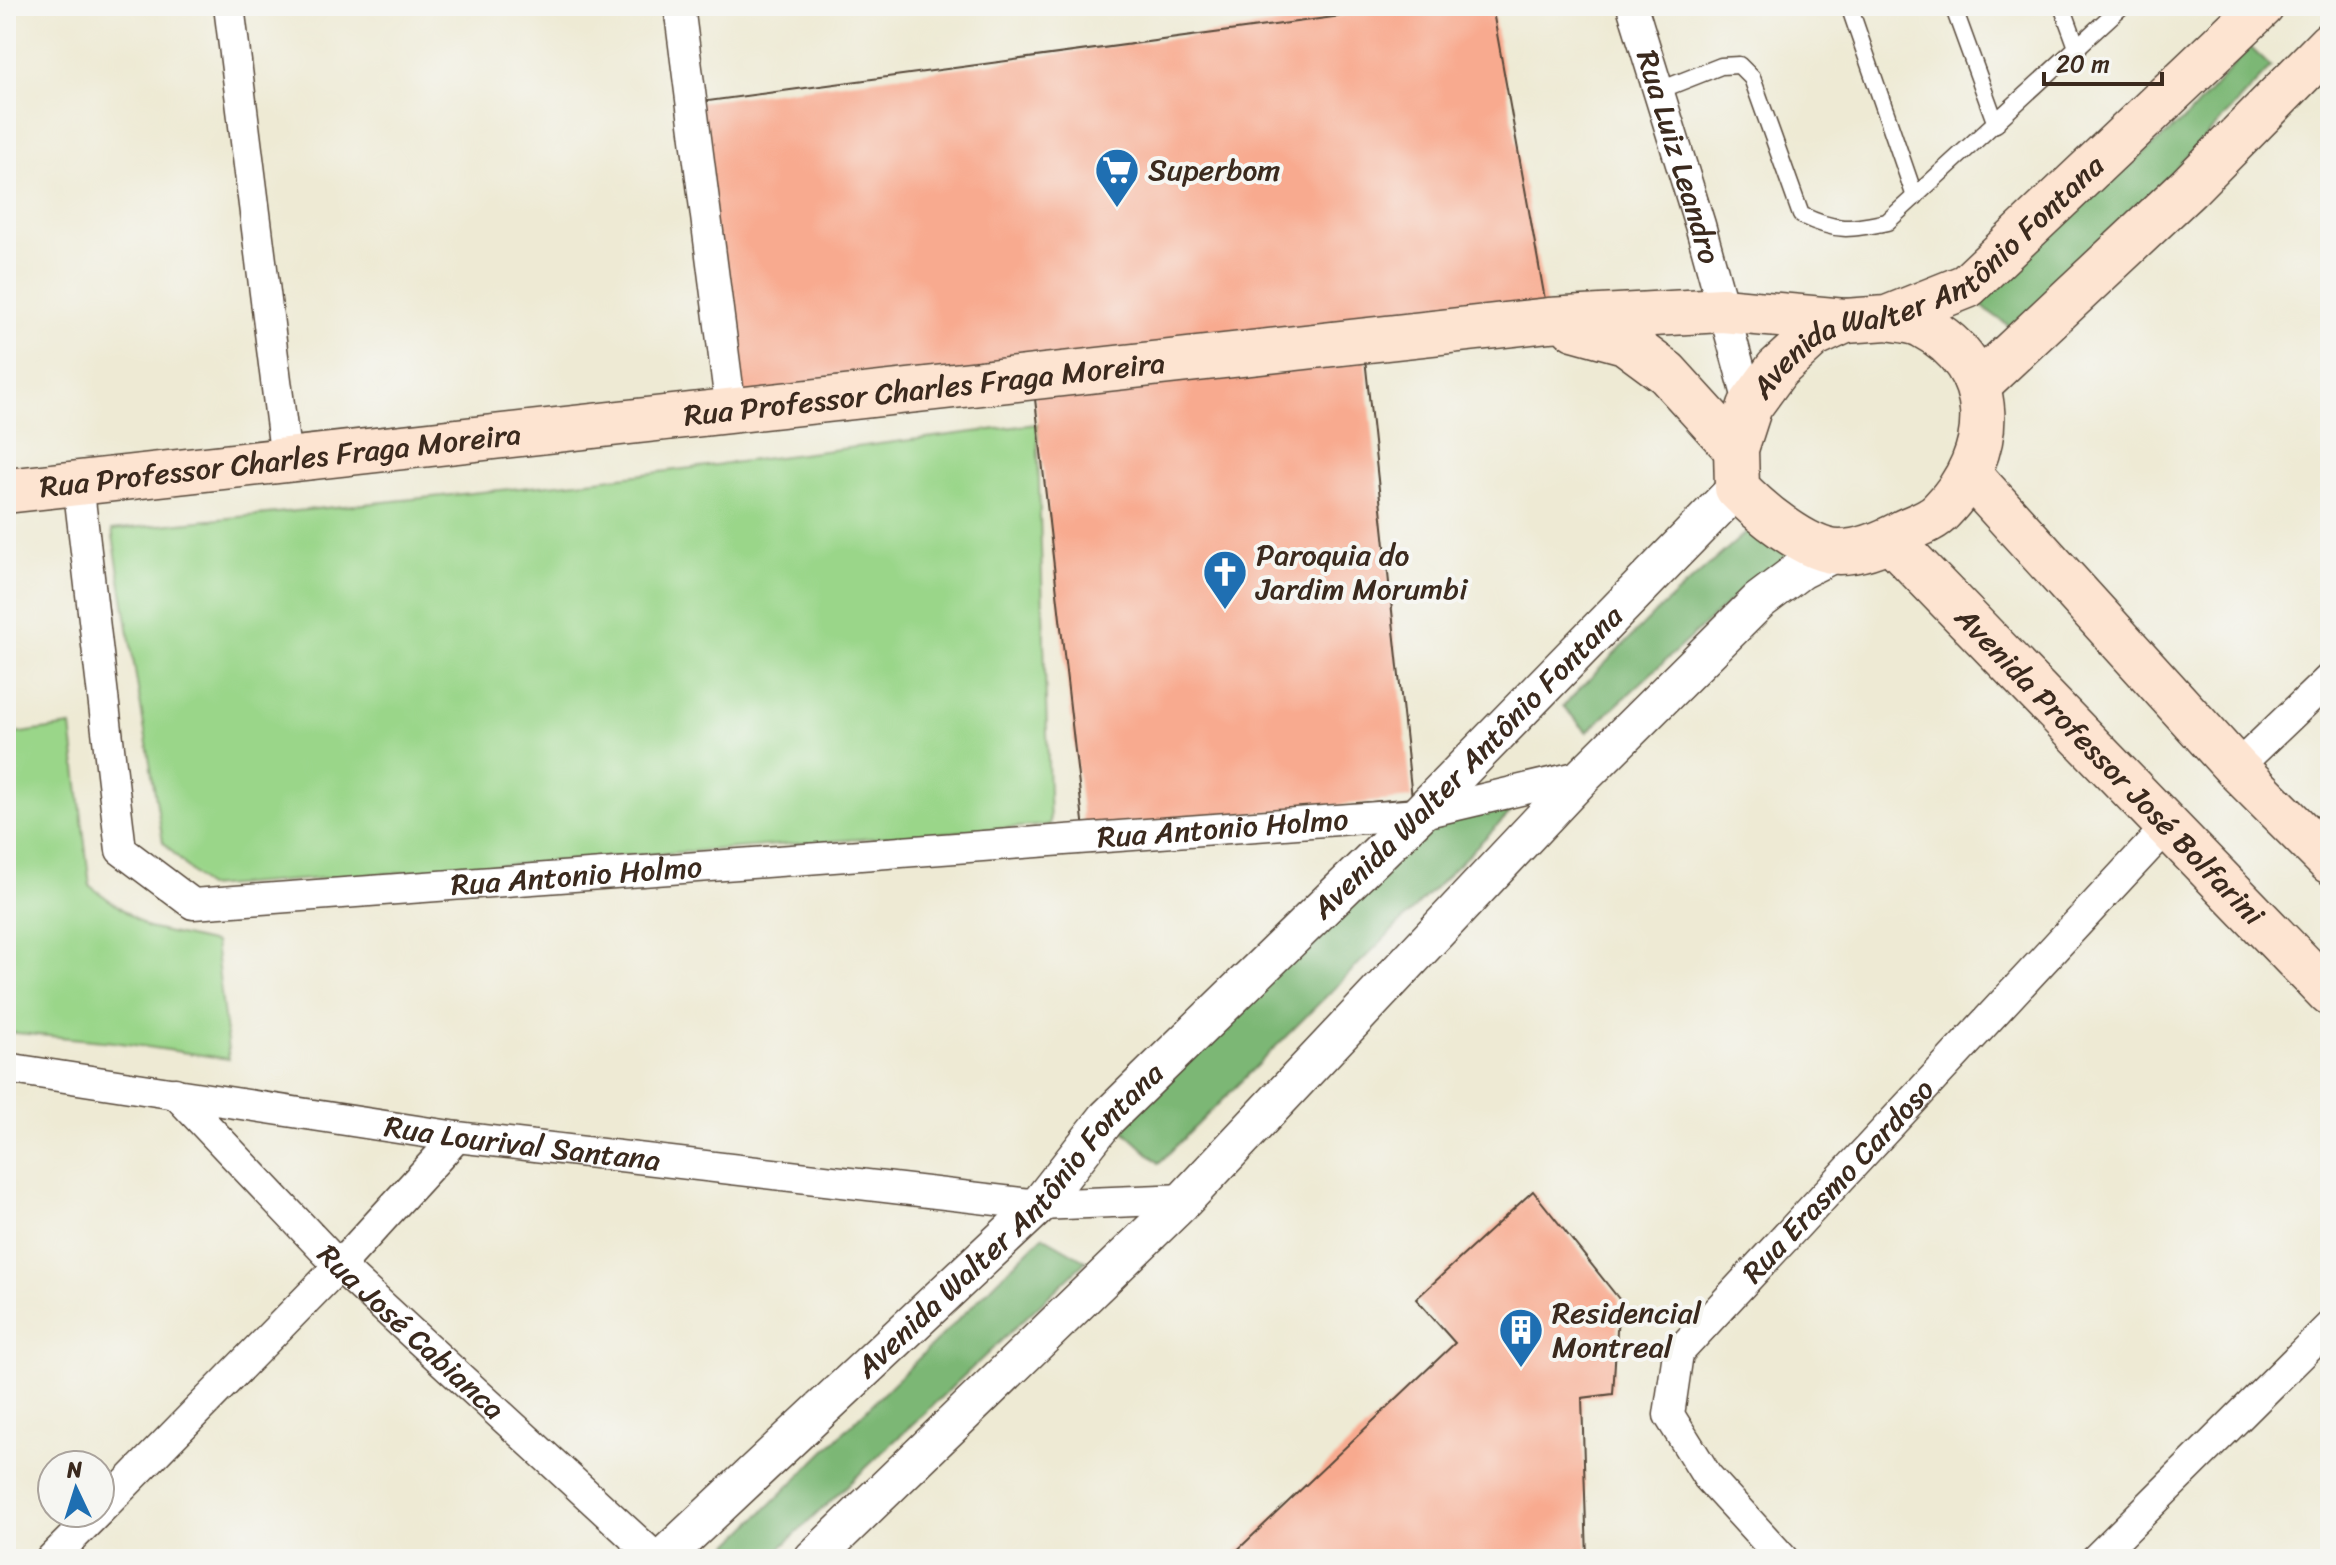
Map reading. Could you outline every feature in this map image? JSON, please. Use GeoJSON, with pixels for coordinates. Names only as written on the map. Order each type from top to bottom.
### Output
{"type":"FeatureCollection","features":[{"type":"Feature","properties":{"kind":"main road","name":"Avenida Walter Antônio Fontana"},"geometry":{"type":"LineString","coordinates":[[1736,468],[1750,406],[1777,369],[1813,336],[1967,286],[2262,6]]}},
{"type":"Feature","properties":{"kind":"main road"},"geometry":{"type":"LineString","coordinates":[[1549,320],[1625,342],[1667,373],[1736,468],[1762,514],[1790,533],[1836,552],[1860,549],[1890,539],[1939,514],[1970,475],[1984,435],[1978,385],[2188,188],[2330,44]]}},
{"type":"Feature","properties":{"kind":"main road","name":"Rua Professor Charles Fraga Moreira"},"geometry":{"type":"LineString","coordinates":[[6,491],[1549,320],[1722,310],[1921,324],[1960,355],[1978,385]]}},
{"type":"Feature","properties":{"kind":"main road"},"geometry":{"type":"LineString","coordinates":[[1970,475],[2236,768],[2330,862]]}},
{"type":"Feature","properties":{"kind":"main road","name":"Avenida Professor José Bolfarini"},"geometry":{"type":"LineString","coordinates":[[1890,539],[2330,994]]}},
{"type":"Feature","properties":{"kind":"street"},"geometry":{"type":"LineString","coordinates":[[229,6],[286,460]]}},
{"type":"Feature","properties":{"kind":"street"},"geometry":{"type":"LineString","coordinates":[[679,6],[731,411]]}},
{"type":"Feature","properties":{"kind":"street","name":"Rua Luiz Leandro"},"geometry":{"type":"LineString","coordinates":[[1632,6],[1660,90],[1750,406]]}},
{"type":"Feature","properties":{"kind":"street","name":"Avenida Walter Antônio Fontana"},"geometry":{"type":"LineString","coordinates":[[659,1559],[1039,1205],[1107,1118],[1419,814],[1736,468]]}},
{"type":"Feature","properties":{"kind":"street","name":"Rua Antonio Holmo"},"geometry":{"type":"LineString","coordinates":[[78,483],[121,850],[193,904],[1419,814],[1584,775]]}},
{"type":"Feature","properties":{"kind":"street"},"geometry":{"type":"LineString","coordinates":[[813,1559],[1185,1199],[1584,775],[1759,601],[1800,570],[1836,552]]}},
{"type":"Feature","properties":{"kind":"street"},"geometry":{"type":"LineString","coordinates":[[2236,768],[2330,678]]}},
{"type":"Feature","properties":{"kind":"street","name":"Rua Erasmo Cardoso"},"geometry":{"type":"LineString","coordinates":[[1783,1559],[1707,1476],[1669,1415],[1678,1353],[2167,827]]}},
{"type":"Feature","properties":{"kind":"street","name":"Rua Lourival Santana"},"geometry":{"type":"LineString","coordinates":[[6,1068],[457,1137],[1039,1205],[1185,1199]]}},
{"type":"Feature","properties":{"kind":"street","name":"Rua José Cabianca"},"geometry":{"type":"LineString","coordinates":[[175,1093],[339,1266],[659,1559]]}},
{"type":"Feature","properties":{"kind":"street"},"geometry":{"type":"LineString","coordinates":[[116,1493],[339,1266],[457,1137]]}},
{"type":"Feature","properties":{"kind":"street"},"geometry":{"type":"LineString","coordinates":[[2096,1559],[2330,1326]]}},
{"type":"Feature","properties":{"kind":"street"},"geometry":{"type":"LineString","coordinates":[[51,1559],[80,1529]]}},
{"type":"Feature","properties":{"kind":"lane"},"geometry":{"type":"LineString","coordinates":[[1849,6],[1915,197]]}},
{"type":"Feature","properties":{"kind":"lane"},"geometry":{"type":"LineString","coordinates":[[1953,6],[1996,124]]}},
{"type":"Feature","properties":{"kind":"lane"},"geometry":{"type":"LineString","coordinates":[[2062,6],[2078,50]]}},
{"type":"Feature","properties":{"kind":"lane"},"geometry":{"type":"LineString","coordinates":[[1660,90],[1721,66],[1739,65],[1752,78],[1801,215],[1828,228],[1854,229],[1887,222],[2078,50],[2122,6]]}},
{"type":"Feature","properties":{"kind":"green space"},"geometry":{"type":"Polygon","coordinates":[[[2250,47],[2271,67],[2036,317],[2016,331],[1969,297],[2002,275],[2190,114],[2250,47]]]}},
{"type":"Feature","properties":{"kind":"green space"},"geometry":{"type":"Polygon","coordinates":[[[1037,424],[1050,825],[206,887],[163,842],[112,530],[597,480],[1037,424]]]}},
{"type":"Feature","properties":{"kind":"green space"},"geometry":{"type":"Polygon","coordinates":[[[1752,527],[1796,553],[1751,582],[1587,732],[1563,706],[1654,614],[1752,527]]]}},
{"type":"Feature","properties":{"kind":"green space"},"geometry":{"type":"Polygon","coordinates":[[[71,726],[90,886],[148,928],[215,943],[229,1059],[114,1042],[6,1032],[6,735],[71,726]]]}},
{"type":"Feature","properties":{"kind":"green space"},"geometry":{"type":"Polygon","coordinates":[[[1524,799],[1159,1163],[1115,1123],[1443,815],[1524,799]]]}},
{"type":"Feature","properties":{"kind":"green space"},"geometry":{"type":"Polygon","coordinates":[[[1043,1236],[1086,1261],[769,1559],[715,1559],[1043,1236]]]}},
{"type":"Feature","properties":{"kind":"building","name":"Superbom"},"geometry":{"type":"Polygon","coordinates":[[[1416,6],[1492,6],[1548,316],[731,406],[693,103],[1416,6]]]}},
{"type":"Feature","properties":{"kind":"building","name":"Paroquia do Jardim Morumbi"},"geometry":{"type":"Polygon","coordinates":[[[1364,349],[1412,798],[1084,830],[1034,390],[1364,349]]]}},
{"type":"Feature","properties":{"kind":"building","name":"Residencial Montreal"},"geometry":{"type":"Polygon","coordinates":[[[1533,1191],[1619,1299],[1613,1394],[1582,1398],[1587,1559],[1228,1559],[1455,1343],[1416,1299],[1533,1191]]]}},
{"type":"Feature","properties":{"kind":"place","name":"Superbom"},"geometry":{"type":"Point","coordinates":[1117,209]}},
{"type":"Feature","properties":{"kind":"place","name":"Paroquia do Jardim Morumbi"},"geometry":{"type":"Point","coordinates":[1225,611]}},
{"type":"Feature","properties":{"kind":"place","name":"Residencial Montreal"},"geometry":{"type":"Point","coordinates":[1521,1369]}}]}
